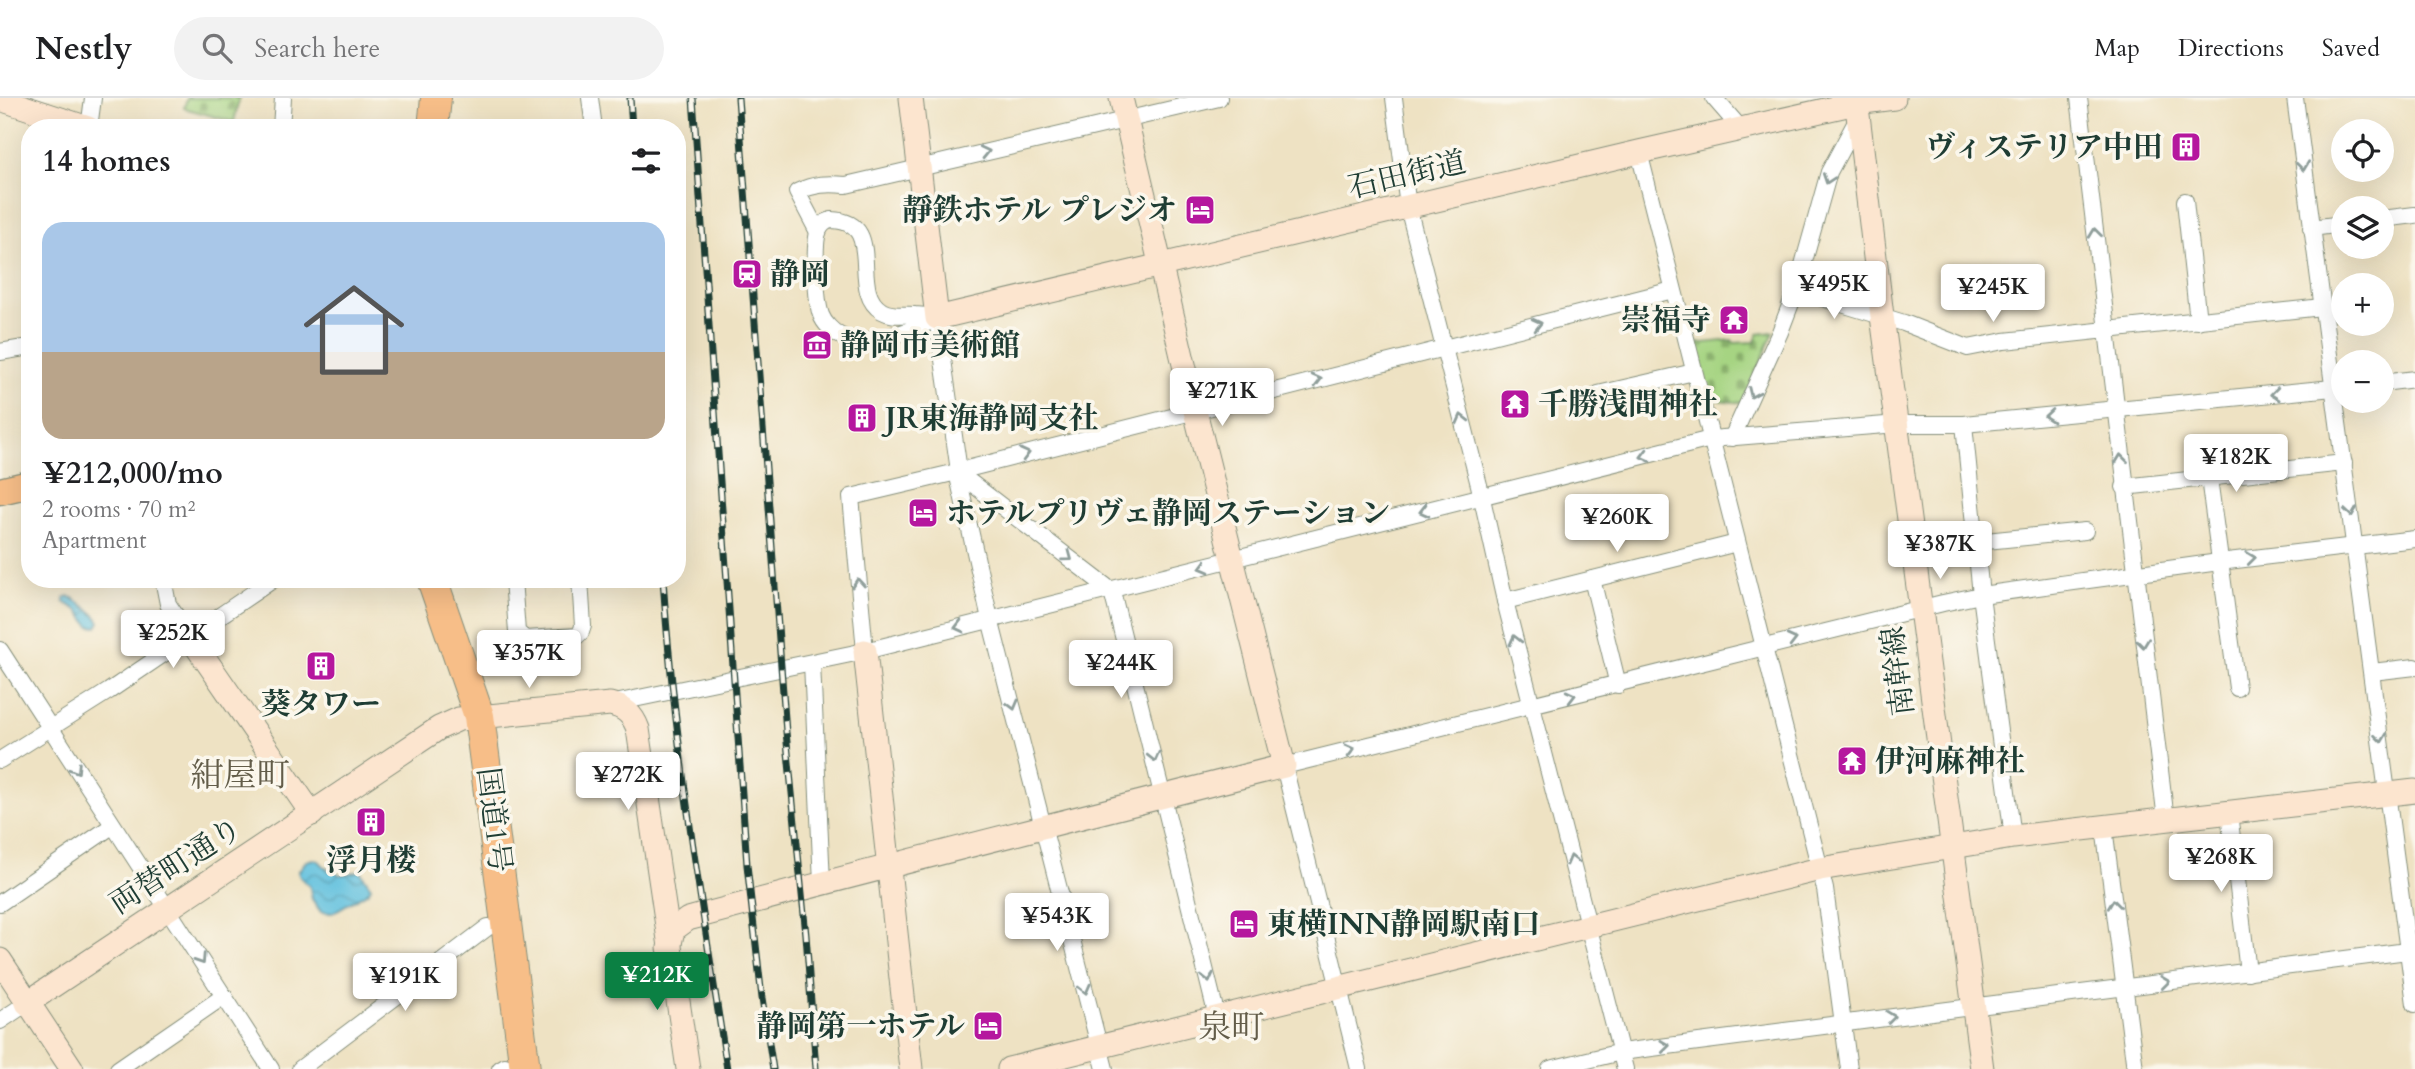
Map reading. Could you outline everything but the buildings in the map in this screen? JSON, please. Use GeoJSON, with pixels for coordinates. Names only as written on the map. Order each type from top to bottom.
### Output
{"type":"FeatureCollection","features":[{"type":"Feature","properties":{"kind":"highway"},"geometry":{"type":"LineString","coordinates":[[434,119],[436,98]]}},
{"type":"Feature","properties":{"kind":"highway","name":"国道1号"},"geometry":{"type":"LineString","coordinates":[[417,588],[469,717],[488,927],[509,1068]]}},
{"type":"Feature","properties":{"kind":"highway","name":"国道1号"},"geometry":{"type":"LineString","coordinates":[[434,588],[469,717],[509,1068]]}},
{"type":"Feature","properties":{"kind":"main road"},"geometry":{"type":"LineString","coordinates":[[0,491],[21,486]]}},
{"type":"Feature","properties":{"kind":"street"},"geometry":{"type":"LineString","coordinates":[[90,119],[93,98]]}},
{"type":"Feature","properties":{"kind":"street"},"geometry":{"type":"LineString","coordinates":[[282,119],[283,98]]}},
{"type":"Feature","properties":{"kind":"street"},"geometry":{"type":"LineString","coordinates":[[590,98],[592,119]]}},
{"type":"Feature","properties":{"kind":"street"},"geometry":{"type":"LineString","coordinates":[[911,98],[958,472],[990,619],[1105,1069]]}},
{"type":"Feature","properties":{"kind":"street"},"geometry":{"type":"LineString","coordinates":[[818,232],[797,192],[810,186],[827,183],[846,185],[1123,108],[1219,98]]}},
{"type":"Feature","properties":{"kind":"street"},"geometry":{"type":"LineString","coordinates":[[1394,98],[1408,207],[1505,601],[1625,1069]]}},
{"type":"Feature","properties":{"kind":"street"},"geometry":{"type":"LineString","coordinates":[[1714,98],[1741,129]]}},
{"type":"Feature","properties":{"kind":"street","name":"石田街道"},"geometry":{"type":"LineString","coordinates":[[937,318],[1639,152],[1894,98]]}},
{"type":"Feature","properties":{"kind":"street"},"geometry":{"type":"LineString","coordinates":[[2079,98],[2166,820]]}},
{"type":"Feature","properties":{"kind":"street"},"geometry":{"type":"LineString","coordinates":[[2295,98],[2322,307],[2331,353]]}},
{"type":"Feature","properties":{"kind":"street"},"geometry":{"type":"LineString","coordinates":[[0,99],[61,119]]}},
{"type":"Feature","properties":{"kind":"street"},"geometry":{"type":"LineString","coordinates":[[1732,438],[1796,290],[1829,172],[1857,106]]}},
{"type":"Feature","properties":{"kind":"street","name":"南幹線"},"geometry":{"type":"LineString","coordinates":[[1857,106],[1951,848],[1982,1069]]}},
{"type":"Feature","properties":{"kind":"street"},"geometry":{"type":"LineString","coordinates":[[1123,108],[1231,560],[1359,1069]]}},
{"type":"Feature","properties":{"kind":"street"},"geometry":{"type":"LineString","coordinates":[[1639,152],[1825,889],[1849,1069]]}},
{"type":"Feature","properties":{"kind":"street"},"geometry":{"type":"LineString","coordinates":[[2185,201],[2198,321]]}},
{"type":"Feature","properties":{"kind":"street"},"geometry":{"type":"LineString","coordinates":[[2394,218],[2415,215]]}},
{"type":"Feature","properties":{"kind":"street"},"geometry":{"type":"LineString","coordinates":[[831,220],[847,223],[861,237],[864,246],[866,288],[876,307],[893,315],[937,318],[917,329],[865,341],[847,339],[832,331],[821,314],[815,244],[823,223],[831,220]]}},
{"type":"Feature","properties":{"kind":"street"},"geometry":{"type":"LineString","coordinates":[[2311,228],[2331,226]]}},
{"type":"Feature","properties":{"kind":"street"},"geometry":{"type":"LineString","coordinates":[[911,1069],[850,497],[1673,290]]}},
{"type":"Feature","properties":{"kind":"street"},"geometry":{"type":"LineString","coordinates":[[1796,290],[1882,316],[1968,348],[2004,341],[2322,307]]}},
{"type":"Feature","properties":{"kind":"street"},"geometry":{"type":"LineString","coordinates":[[0,352],[21,348]]}},
{"type":"Feature","properties":{"kind":"street"},"geometry":{"type":"LineString","coordinates":[[1598,394],[1694,372]]}},
{"type":"Feature","properties":{"kind":"street"},"geometry":{"type":"LineString","coordinates":[[2394,382],[2415,380]]}},
{"type":"Feature","properties":{"kind":"street"},"geometry":{"type":"LineString","coordinates":[[469,717],[610,704],[812,663],[1112,591],[1711,439],[1898,424],[1964,424],[2331,389]]}},
{"type":"Feature","properties":{"kind":"street"},"geometry":{"type":"LineString","coordinates":[[2340,413],[2344,463],[2388,794],[2412,950],[2415,1004]]}},
{"type":"Feature","properties":{"kind":"street"},"geometry":{"type":"LineString","coordinates":[[1964,424],[1981,596],[2013,837]]}},
{"type":"Feature","properties":{"kind":"street"},"geometry":{"type":"LineString","coordinates":[[2124,487],[2344,463]]}},
{"type":"Feature","properties":{"kind":"street"},"geometry":{"type":"LineString","coordinates":[[958,472],[1112,591],[1217,1017]]}},
{"type":"Feature","properties":{"kind":"street"},"geometry":{"type":"LineString","coordinates":[[2209,478],[2237,688]]}},
{"type":"Feature","properties":{"kind":"street"},"geometry":{"type":"LineString","coordinates":[[1976,542],[2085,531]]}},
{"type":"Feature","properties":{"kind":"street"},"geometry":{"type":"LineString","coordinates":[[669,948],[673,930],[688,919],[889,865],[1922,608],[1981,596],[2219,562],[2415,539]]}},
{"type":"Feature","properties":{"kind":"street"},"geometry":{"type":"LineString","coordinates":[[1505,601],[1737,543]]}},
{"type":"Feature","properties":{"kind":"street"},"geometry":{"type":"LineString","coordinates":[[1592,579],[1618,685]]}},
{"type":"Feature","properties":{"kind":"street"},"geometry":{"type":"LineString","coordinates":[[165,588],[168,604],[312,814]]}},
{"type":"Feature","properties":{"kind":"street"},"geometry":{"type":"LineString","coordinates":[[0,760],[191,637],[261,588]]}},
{"type":"Feature","properties":{"kind":"street"},"geometry":{"type":"LineString","coordinates":[[514,588],[517,632],[525,639],[576,636],[581,632],[581,588]]}},
{"type":"Feature","properties":{"kind":"street"},"geometry":{"type":"LineString","coordinates":[[0,650],[271,1069]]}},
{"type":"Feature","properties":{"kind":"street"},"geometry":{"type":"LineString","coordinates":[[812,663],[822,883]]}},
{"type":"Feature","properties":{"kind":"street"},"geometry":{"type":"LineString","coordinates":[[2372,673],[2415,667]]}},
{"type":"Feature","properties":{"kind":"street"},"geometry":{"type":"LineString","coordinates":[[610,704],[629,713],[638,729],[688,1069]]}},
{"type":"Feature","properties":{"kind":"street","name":"両替町通り"},"geometry":{"type":"LineString","coordinates":[[0,1021],[439,728],[469,717]]}},
{"type":"Feature","properties":{"kind":"street"},"geometry":{"type":"LineString","coordinates":[[1009,1069],[1820,869],[2013,837],[2415,791]]}},
{"type":"Feature","properties":{"kind":"street"},"geometry":{"type":"LineString","coordinates":[[2230,813],[2248,972]]}},
{"type":"Feature","properties":{"kind":"street"},"geometry":{"type":"LineString","coordinates":[[0,903],[112,826]]}},
{"type":"Feature","properties":{"kind":"street"},"geometry":{"type":"LineString","coordinates":[[2104,827],[2135,1069]]}},
{"type":"Feature","properties":{"kind":"street"},"geometry":{"type":"LineString","coordinates":[[663,901],[674,913],[688,919]]}},
{"type":"Feature","properties":{"kind":"street"},"geometry":{"type":"LineString","coordinates":[[300,1069],[488,927]]}},
{"type":"Feature","properties":{"kind":"street"},"geometry":{"type":"LineString","coordinates":[[1550,1069],[1620,1052],[2412,950]]}},
{"type":"Feature","properties":{"kind":"street"},"geometry":{"type":"LineString","coordinates":[[0,960],[72,1069]]}},
{"type":"Feature","properties":{"kind":"street"},"geometry":{"type":"LineString","coordinates":[[118,1069],[224,996]]}},
{"type":"Feature","properties":{"kind":"green space"},"geometry":{"type":"Polygon","coordinates":[[[187,98],[239,98],[235,119],[223,119],[184,108],[187,98]]]}},
{"type":"Feature","properties":{"kind":"green space"},"geometry":{"type":"Polygon","coordinates":[[[1774,332],[1743,403],[1710,399],[1693,344],[1732,340],[1734,343],[1755,342],[1758,334],[1774,332]]]}},
{"type":"Feature","properties":{"kind":"water"},"geometry":{"type":"Polygon","coordinates":[[[69,596],[95,616],[100,622],[97,627],[90,626],[79,611],[64,602],[64,598],[69,596]]]}},
{"type":"Feature","properties":{"kind":"water"},"geometry":{"type":"Polygon","coordinates":[[[313,859],[329,871],[341,875],[360,871],[371,887],[368,892],[332,913],[321,912],[312,899],[310,887],[298,872],[306,861],[313,859]]]}},
{"type":"Feature","properties":{"kind":"railway"},"geometry":{"type":"LineString","coordinates":[[630,98],[631,119]]}},
{"type":"Feature","properties":{"kind":"railway"},"geometry":{"type":"LineString","coordinates":[[693,98],[747,865],[773,1069]]}},
{"type":"Feature","properties":{"kind":"railway"},"geometry":{"type":"LineString","coordinates":[[738,98],[786,732],[816,1069]]}},
{"type":"Feature","properties":{"kind":"railway"},"geometry":{"type":"LineString","coordinates":[[664,588],[681,764],[727,1069]]}},
{"type":"Feature","properties":{"kind":"place","name":"ヴィステリア中田"},"geometry":{"type":"Point","coordinates":[2186,147]}},
{"type":"Feature","properties":{"kind":"place","name":"靜鉄ホテル プレジオ"},"geometry":{"type":"Point","coordinates":[1200,210]}},
{"type":"Feature","properties":{"kind":"place","name":"静岡"},"geometry":{"type":"Point","coordinates":[747,274]}},
{"type":"Feature","properties":{"kind":"place","name":"崇福寺"},"geometry":{"type":"Point","coordinates":[1734,320]}},
{"type":"Feature","properties":{"kind":"place","name":"静岡市美術館"},"geometry":{"type":"Point","coordinates":[817,345]}},
{"type":"Feature","properties":{"kind":"place","name":"千勝浅間神社"},"geometry":{"type":"Point","coordinates":[1515,404]}},
{"type":"Feature","properties":{"kind":"place","name":"JR東海静岡支社"},"geometry":{"type":"Point","coordinates":[862,418]}},
{"type":"Feature","properties":{"kind":"place","name":"ホテルプリヴェ静岡ステーション"},"geometry":{"type":"Point","coordinates":[923,513]}},
{"type":"Feature","properties":{"kind":"place","name":"葵タワー"},"geometry":{"type":"Point","coordinates":[321,666]}},
{"type":"Feature","properties":{"kind":"place","name":"伊河麻神社"},"geometry":{"type":"Point","coordinates":[1852,761]}},
{"type":"Feature","properties":{"kind":"place","name":"浮月楼"},"geometry":{"type":"Point","coordinates":[371,822]}},
{"type":"Feature","properties":{"kind":"place","name":"東横INN静岡駅南口"},"geometry":{"type":"Point","coordinates":[1244,924]}},
{"type":"Feature","properties":{"kind":"place","name":"静岡第一ホテル"},"geometry":{"type":"Point","coordinates":[988,1026]}},
{"type":"Feature","properties":{"kind":"district","name":"紺屋町"},"geometry":{"type":"Point","coordinates":[240,775]}},
{"type":"Feature","properties":{"kind":"district","name":"泉町"},"geometry":{"type":"Point","coordinates":[1231,1027]}}]}
